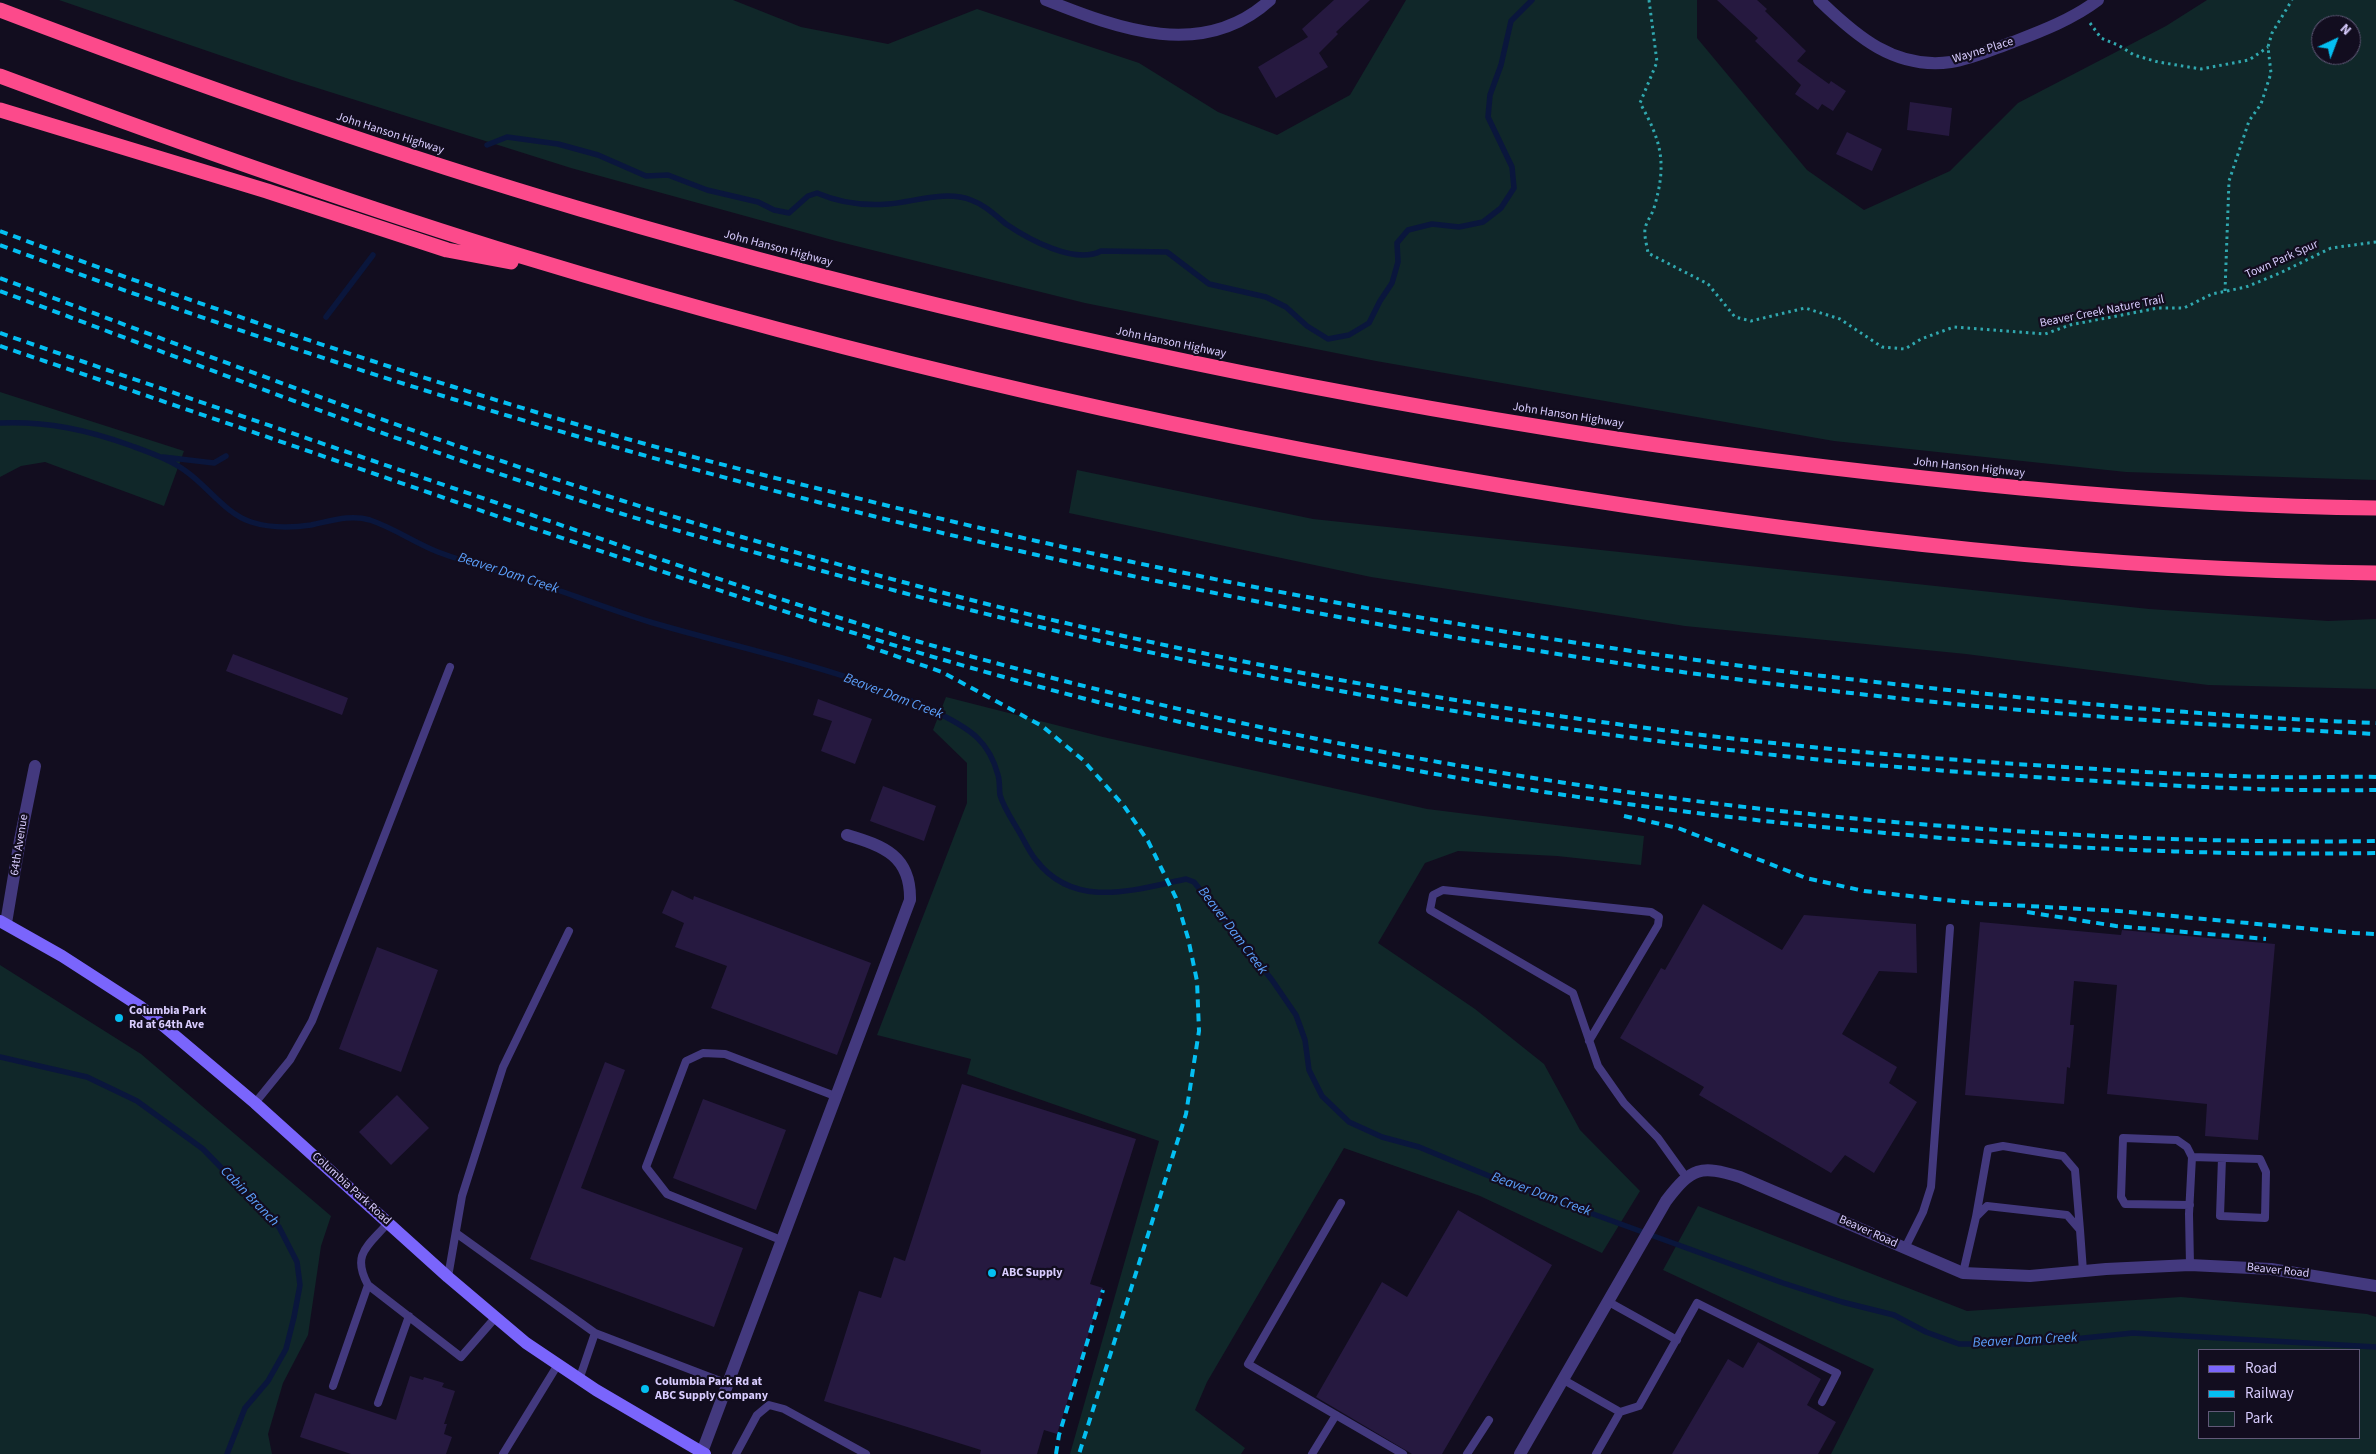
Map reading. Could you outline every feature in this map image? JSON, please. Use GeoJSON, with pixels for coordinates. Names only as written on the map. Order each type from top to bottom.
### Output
{"type":"FeatureCollection","features":[{"type":"Feature","properties":{"kind":"highway","name":"John Hanson Highway"},"geometry":{"type":"LineString","coordinates":[[0,10],[178,77],[314,125],[579,209],[844,282],[1201,365],[1442,411],[1745,458],[2089,495],[2280,506],[2376,508]]}},
{"type":"Feature","properties":{"kind":"highway"},"geometry":{"type":"LineString","coordinates":[[0,76],[307,187],[587,276],[870,354],[1068,402],[1277,446],[1487,484],[1714,519],[1908,543],[2191,567],[2376,573]]}},
{"type":"Feature","properties":{"kind":"highway"},"geometry":{"type":"LineString","coordinates":[[0,110],[267,191],[447,250],[587,276]]}},
{"type":"Feature","properties":{"kind":"street"},"geometry":{"type":"LineString","coordinates":[[1046,0],[1138,32],[1164,35],[1196,34],[1218,30],[1240,22],[1258,11],[1270,0]]}},
{"type":"Feature","properties":{"kind":"street","name":"Wayne Place"},"geometry":{"type":"LineString","coordinates":[[1818,0],[1844,24],[1873,46],[1900,58],[1924,62],[1951,62],[1985,52],[2032,35],[2086,10],[2098,0]]}},
{"type":"Feature","properties":{"kind":"street","name":"64th Avenue"},"geometry":{"type":"LineString","coordinates":[[3,922],[35,766]]}},
{"type":"Feature","properties":{"kind":"street"},"geometry":{"type":"LineString","coordinates":[[703,1453],[781,1240],[910,900],[910,886],[907,874],[895,856],[875,843],[847,835]]}},
{"type":"Feature","properties":{"kind":"street","name":"Columbia Park Road"},"geometry":{"type":"LineString","coordinates":[[3,922],[105,983],[141,1007],[255,1103],[495,1318],[557,1366],[703,1453]]}},
{"type":"Feature","properties":{"kind":"street","name":"Beaver Road"},"geometry":{"type":"LineString","coordinates":[[1520,1454],[1666,1201],[1686,1178],[1708,1169],[1740,1177],[1963,1273],[2030,1276],[2190,1265],[2271,1269],[2343,1279],[2376,1286]]}},
{"type":"Feature","properties":{"kind":"lane"},"geometry":{"type":"LineString","coordinates":[[255,1103],[290,1060],[312,1021],[450,667]]}},
{"type":"Feature","properties":{"kind":"lane"},"geometry":{"type":"LineString","coordinates":[[1589,1041],[1658,925],[1659,917],[1652,912],[1443,890],[1433,896],[1430,910],[1572,993],[1589,1041],[1598,1066],[1624,1103],[1658,1138],[1686,1178]]}},
{"type":"Feature","properties":{"kind":"lane"},"geometry":{"type":"LineString","coordinates":[[1905,1248],[1924,1212],[1931,1187],[1950,928]]}},
{"type":"Feature","properties":{"kind":"lane"},"geometry":{"type":"LineString","coordinates":[[448,1276],[462,1196],[503,1067],[569,931]]}},
{"type":"Feature","properties":{"kind":"lane"},"geometry":{"type":"LineString","coordinates":[[781,1240],[667,1194],[646,1166],[686,1061],[703,1053],[725,1054],[836,1096]]}},
{"type":"Feature","properties":{"kind":"lane"},"geometry":{"type":"LineString","coordinates":[[2190,1205],[2125,1204],[2121,1197],[2123,1138],[2177,1140],[2188,1146],[2192,1157],[2190,1265]]}},
{"type":"Feature","properties":{"kind":"lane"},"geometry":{"type":"LineString","coordinates":[[1963,1273],[1976,1218],[1988,1149],[2003,1146],[2063,1156],[2075,1170],[2083,1271]]}},
{"type":"Feature","properties":{"kind":"lane"},"geometry":{"type":"LineString","coordinates":[[2192,1157],[2222,1158],[2260,1160],[2266,1172],[2265,1218],[2220,1216],[2222,1158]]}},
{"type":"Feature","properties":{"kind":"lane"},"geometry":{"type":"LineString","coordinates":[[1341,1203],[1248,1364],[1403,1454]]}},
{"type":"Feature","properties":{"kind":"lane"},"geometry":{"type":"LineString","coordinates":[[1976,1218],[1988,1206],[2010,1207],[2067,1215],[2080,1230]]}},
{"type":"Feature","properties":{"kind":"lane"},"geometry":{"type":"LineString","coordinates":[[388,1222],[361,1255],[360,1271],[368,1285],[461,1358],[495,1318]]}},
{"type":"Feature","properties":{"kind":"lane"},"geometry":{"type":"LineString","coordinates":[[456,1233],[595,1333],[728,1384]]}},
{"type":"Feature","properties":{"kind":"lane"},"geometry":{"type":"LineString","coordinates":[[333,1386],[368,1285]]}},
{"type":"Feature","properties":{"kind":"lane"},"geometry":{"type":"LineString","coordinates":[[1607,1301],[1677,1340]]}},
{"type":"Feature","properties":{"kind":"lane"},"geometry":{"type":"LineString","coordinates":[[1596,1454],[1620,1412],[1639,1406],[1697,1303],[1837,1373],[1822,1402]]}},
{"type":"Feature","properties":{"kind":"lane"},"geometry":{"type":"LineString","coordinates":[[378,1403],[408,1316]]}},
{"type":"Feature","properties":{"kind":"lane"},"geometry":{"type":"LineString","coordinates":[[579,1380],[595,1333]]}},
{"type":"Feature","properties":{"kind":"lane"},"geometry":{"type":"LineString","coordinates":[[503,1454],[557,1366]]}},
{"type":"Feature","properties":{"kind":"lane"},"geometry":{"type":"LineString","coordinates":[[1562,1379],[1620,1412]]}},
{"type":"Feature","properties":{"kind":"lane"},"geometry":{"type":"LineString","coordinates":[[736,1454],[757,1415],[769,1405],[784,1409],[866,1454]]}},
{"type":"Feature","properties":{"kind":"lane"},"geometry":{"type":"LineString","coordinates":[[1312,1454],[1336,1415]]}},
{"type":"Feature","properties":{"kind":"lane"},"geometry":{"type":"LineString","coordinates":[[1467,1454],[1489,1420]]}},
{"type":"Feature","properties":{"kind":"path","name":"Beaver Creek Nature Trail"},"geometry":{"type":"LineString","coordinates":[[1649,0],[1657,62],[1640,103],[1652,125],[1662,152],[1658,191],[1654,209],[1645,230],[1648,253],[1708,284],[1735,317],[1751,321],[1805,308],[1840,319],[1882,347],[1905,349],[1921,339],[1954,327],[2045,334],[2070,325],[2158,308],[2184,308],[2212,294],[2225,291]]}},
{"type":"Feature","properties":{"kind":"path"},"geometry":{"type":"LineString","coordinates":[[2225,291],[2229,181],[2249,121],[2262,104],[2271,73],[2268,47],[2272,33],[2292,0]]}},
{"type":"Feature","properties":{"kind":"path"},"geometry":{"type":"LineString","coordinates":[[2090,22],[2101,38],[2118,45],[2134,55],[2158,62],[2201,70],[2249,60],[2268,47]]}},
{"type":"Feature","properties":{"kind":"path","name":"Town Park Spur"},"geometry":{"type":"LineString","coordinates":[[2225,291],[2246,287],[2331,248],[2376,242]]}},
{"type":"Feature","properties":{"kind":"green space"},"geometry":{"type":"Polygon","coordinates":[[[59,0],[733,0],[801,27],[888,44],[977,9],[1139,63],[1218,112],[1277,135],[1350,95],[1406,0],[1697,0],[1697,38],[1807,170],[1864,210],[1950,171],[2018,103],[2166,26],[2207,0],[2376,0],[2376,480],[2126,472],[1834,441],[1376,361],[1085,303],[836,241],[571,168],[292,80],[59,0]]]}},
{"type":"Feature","properties":{"kind":"green space"},"geometry":{"type":"Polygon","coordinates":[[[0,392],[184,451],[164,506],[45,462],[21,466],[0,477],[0,392]]]}},
{"type":"Feature","properties":{"kind":"green space"},"geometry":{"type":"Polygon","coordinates":[[[1077,470],[1313,519],[2149,609],[2328,621],[2376,619],[2376,689],[2208,685],[1966,654],[1685,626],[1371,577],[1069,513],[1077,470]]]}},
{"type":"Feature","properties":{"kind":"green space"},"geometry":{"type":"Polygon","coordinates":[[[946,697],[1103,737],[1427,809],[1644,836],[1641,865],[1557,856],[1458,851],[1425,863],[1378,943],[1475,1009],[1544,1064],[1580,1130],[1640,1191],[1602,1253],[1480,1196],[1344,1148],[1207,1382],[1195,1410],[1245,1448],[1241,1454],[1070,1454],[1159,1141],[967,1074],[971,1059],[877,1035],[967,803],[967,763],[933,730],[946,697]]]}},
{"type":"Feature","properties":{"kind":"green space"},"geometry":{"type":"Polygon","coordinates":[[[0,965],[141,1054],[331,1216],[321,1246],[308,1335],[283,1383],[268,1434],[272,1454],[0,1454],[0,965]]]}},
{"type":"Feature","properties":{"kind":"green space"},"geometry":{"type":"Polygon","coordinates":[[[1698,1206],[1967,1311],[2181,1297],[2367,1314],[2376,1317],[2376,1454],[1831,1454],[1874,1369],[1663,1270],[1698,1206]]]}},
{"type":"Feature","properties":{"kind":"building"},"geometry":{"type":"Polygon","coordinates":[[[1334,0],[1370,0],[1336,32],[1338,34],[1319,53],[1328,67],[1276,98],[1258,67],[1308,37],[1302,29],[1334,0]]]}},
{"type":"Feature","properties":{"kind":"building"},"geometry":{"type":"Polygon","coordinates":[[[1717,0],[1757,0],[1767,9],[1765,11],[1806,51],[1797,61],[1829,84],[1831,81],[1846,91],[1833,111],[1822,104],[1818,110],[1795,94],[1801,85],[1755,41],[1758,38],[1717,0]]]}},
{"type":"Feature","properties":{"kind":"building"},"geometry":{"type":"Polygon","coordinates":[[[1910,102],[1952,108],[1949,136],[1907,130],[1910,102]]]}},
{"type":"Feature","properties":{"kind":"building"},"geometry":{"type":"Polygon","coordinates":[[[1847,132],[1882,149],[1872,171],[1836,154],[1847,132]]]}},
{"type":"Feature","properties":{"kind":"building"},"geometry":{"type":"Polygon","coordinates":[[[233,654],[348,698],[342,715],[226,671],[233,654]]]}},
{"type":"Feature","properties":{"kind":"building"},"geometry":{"type":"Polygon","coordinates":[[[818,699],[872,719],[855,764],[821,751],[832,721],[813,715],[818,699]]]}},
{"type":"Feature","properties":{"kind":"building"},"geometry":{"type":"Polygon","coordinates":[[[883,786],[936,806],[924,841],[870,821],[883,786]]]}},
{"type":"Feature","properties":{"kind":"building"},"geometry":{"type":"Polygon","coordinates":[[[672,890],[693,900],[694,896],[871,963],[837,1055],[711,1008],[727,966],[675,947],[684,923],[662,913],[672,890]]]}},
{"type":"Feature","properties":{"kind":"building"},"geometry":{"type":"Polygon","coordinates":[[[1703,904],[1782,950],[1804,915],[1916,924],[1917,973],[1879,971],[1842,1034],[1897,1067],[1889,1083],[1917,1102],[1874,1173],[1845,1155],[1831,1173],[1699,1095],[1704,1087],[1620,1038],[1661,968],[1665,970],[1703,904]]]}},
{"type":"Feature","properties":{"kind":"building"},"geometry":{"type":"Polygon","coordinates":[[[1980,922],[2121,935],[2122,930],[2275,944],[2258,1140],[2205,1136],[2207,1104],[2107,1094],[2117,985],[2074,981],[2070,1025],[2074,1025],[2070,1068],[2067,1067],[2064,1104],[1965,1095],[1980,922]]]}},
{"type":"Feature","properties":{"kind":"building"},"geometry":{"type":"Polygon","coordinates":[[[377,947],[438,970],[401,1072],[339,1049],[377,947]]]}},
{"type":"Feature","properties":{"kind":"building"},"geometry":{"type":"Polygon","coordinates":[[[605,1062],[625,1070],[581,1188],[743,1248],[714,1327],[530,1259],[605,1062]]]}},
{"type":"Feature","properties":{"kind":"building","name":"ABC Supply"},"geometry":{"type":"Polygon","coordinates":[[[962,1084],[1136,1139],[1090,1284],[1103,1288],[1057,1434],[1044,1430],[1037,1454],[980,1454],[981,1450],[824,1401],[859,1291],[881,1298],[894,1257],[905,1261],[962,1084]]]}},
{"type":"Feature","properties":{"kind":"building"},"geometry":{"type":"Polygon","coordinates":[[[397,1095],[429,1128],[391,1165],[359,1132],[397,1095]]]}},
{"type":"Feature","properties":{"kind":"building"},"geometry":{"type":"Polygon","coordinates":[[[703,1099],[786,1130],[756,1210],[673,1178],[703,1099]]]}},
{"type":"Feature","properties":{"kind":"building"},"geometry":{"type":"Polygon","coordinates":[[[1458,1210],[1552,1265],[1442,1454],[1412,1454],[1316,1397],[1382,1282],[1407,1297],[1458,1210]]]}},
{"type":"Feature","properties":{"kind":"building"},"geometry":{"type":"Polygon","coordinates":[[[1758,1342],[1821,1379],[1807,1405],[1836,1422],[1818,1454],[1672,1454],[1728,1359],[1743,1368],[1758,1342]]]}},
{"type":"Feature","properties":{"kind":"building"},"geometry":{"type":"Polygon","coordinates":[[[410,1376],[423,1380],[424,1377],[444,1383],[442,1387],[455,1391],[444,1424],[447,1424],[444,1434],[452,1437],[446,1454],[351,1454],[300,1437],[315,1393],[396,1420],[410,1376]]]}},
{"type":"Feature","properties":{"kind":"waterway"},"geometry":{"type":"LineString","coordinates":[[487,145],[507,137],[558,144],[598,155],[646,176],[668,175],[707,190],[758,202],[774,210],[789,213],[808,196],[817,193],[843,201],[870,205],[898,203],[940,196],[961,197],[990,210],[1006,224],[1026,237],[1065,253],[1078,255],[1101,251],[1167,252],[1209,284],[1266,297],[1286,307],[1307,326],[1328,339],[1349,335],[1369,323],[1392,283],[1398,262],[1397,243],[1408,230],[1432,224],[1459,227],[1483,222],[1501,208],[1514,188],[1512,167],[1488,117],[1490,95],[1501,65],[1511,21],[1532,0]]}},
{"type":"Feature","properties":{"kind":"waterway"},"geometry":{"type":"LineString","coordinates":[[326,317],[373,255]]}},
{"type":"Feature","properties":{"kind":"waterway","name":"Beaver Dam Creek"},"geometry":{"type":"LineString","coordinates":[[0,423],[51,425],[83,431],[154,454],[187,472],[225,507],[251,522],[288,527],[348,518],[363,518],[388,527],[429,548],[450,556],[535,582],[650,622],[834,673],[870,685],[940,714],[969,731],[984,745],[998,775],[1000,795],[1004,806],[1036,860],[1051,876],[1068,886],[1086,891],[1106,892],[1146,888],[1186,879],[1194,882],[1272,980],[1296,1015],[1305,1040],[1309,1070],[1322,1096],[1349,1122],[1382,1137],[1419,1147],[1494,1178],[1783,1283],[1842,1302],[1894,1315],[1926,1332],[1959,1344],[2025,1344],[2133,1333],[2376,1347]]}},
{"type":"Feature","properties":{"kind":"waterway"},"geometry":{"type":"LineString","coordinates":[[163,457],[214,463],[226,456]]}},
{"type":"Feature","properties":{"kind":"waterway","name":"Cabin Branch"},"geometry":{"type":"LineString","coordinates":[[0,1057],[87,1077],[137,1101],[203,1149],[279,1227],[297,1262],[300,1285],[294,1317],[286,1349],[268,1381],[245,1408],[227,1454]]}},
{"type":"Feature","properties":{"kind":"railway"},"geometry":{"type":"LineString","coordinates":[[0,231],[283,331],[425,378],[604,432],[817,488],[984,529],[1115,558],[1379,610],[1512,633],[1778,671],[2086,704],[2260,717],[2376,723]]}},
{"type":"Feature","properties":{"kind":"railway"},"geometry":{"type":"LineString","coordinates":[[0,245],[225,325],[452,399],[681,466],[912,526],[1145,579],[1379,624],[1614,662],[1851,693],[2113,718],[2376,734]]}},
{"type":"Feature","properties":{"kind":"railway"},"geometry":{"type":"LineString","coordinates":[[0,278],[369,415],[554,479],[648,509],[879,576],[971,600],[1064,623],[1224,657],[1338,680],[1453,700],[1685,733],[1801,746],[1917,757],[2155,772],[2290,777],[2376,777]]}},
{"type":"Feature","properties":{"kind":"railway"},"geometry":{"type":"LineString","coordinates":[[0,291],[406,441],[578,500],[652,523],[837,575],[983,613],[1129,648],[1276,679],[1424,706],[1572,729],[1721,749],[1870,765],[2198,787],[2376,790]]}},
{"type":"Feature","properties":{"kind":"railway"},"geometry":{"type":"LineString","coordinates":[[0,333],[664,561],[869,627],[1049,677],[1179,709],[1309,737],[1572,784],[1838,817],[2072,835],[2224,840],[2376,841]]}},
{"type":"Feature","properties":{"kind":"railway"},"geometry":{"type":"LineString","coordinates":[[0,346],[562,538],[860,635],[1086,699],[1284,745],[1383,765],[1583,798],[1784,823],[1885,833],[2007,843],[2130,850],[2315,854],[2376,853]]}},
{"type":"Feature","properties":{"kind":"railway"},"geometry":{"type":"LineString","coordinates":[[867,646],[942,672],[1042,726],[1083,760],[1124,806],[1148,841],[1176,898],[1188,938],[1197,981],[1199,1031],[1186,1114],[1079,1454]]}},
{"type":"Feature","properties":{"kind":"railway"},"geometry":{"type":"LineString","coordinates":[[1624,816],[1678,828],[1806,878],[1864,891],[1973,903],[2119,911],[2376,934]]}},
{"type":"Feature","properties":{"kind":"railway"},"geometry":{"type":"LineString","coordinates":[[2027,912],[2116,926],[2266,939]]}},
{"type":"Feature","properties":{"kind":"railway"},"geometry":{"type":"LineString","coordinates":[[1056,1454],[1059,1435],[1103,1290]]}},
{"type":"Feature","properties":{"kind":"place","name":"Columbia Park Rd at 64th Ave"},"geometry":{"type":"Point","coordinates":[119,1018]}},
{"type":"Feature","properties":{"kind":"place","name":"ABC Supply"},"geometry":{"type":"Point","coordinates":[992,1273]}},
{"type":"Feature","properties":{"kind":"place","name":"Columbia Park Rd at ABC Supply Company"},"geometry":{"type":"Point","coordinates":[645,1389]}}]}
